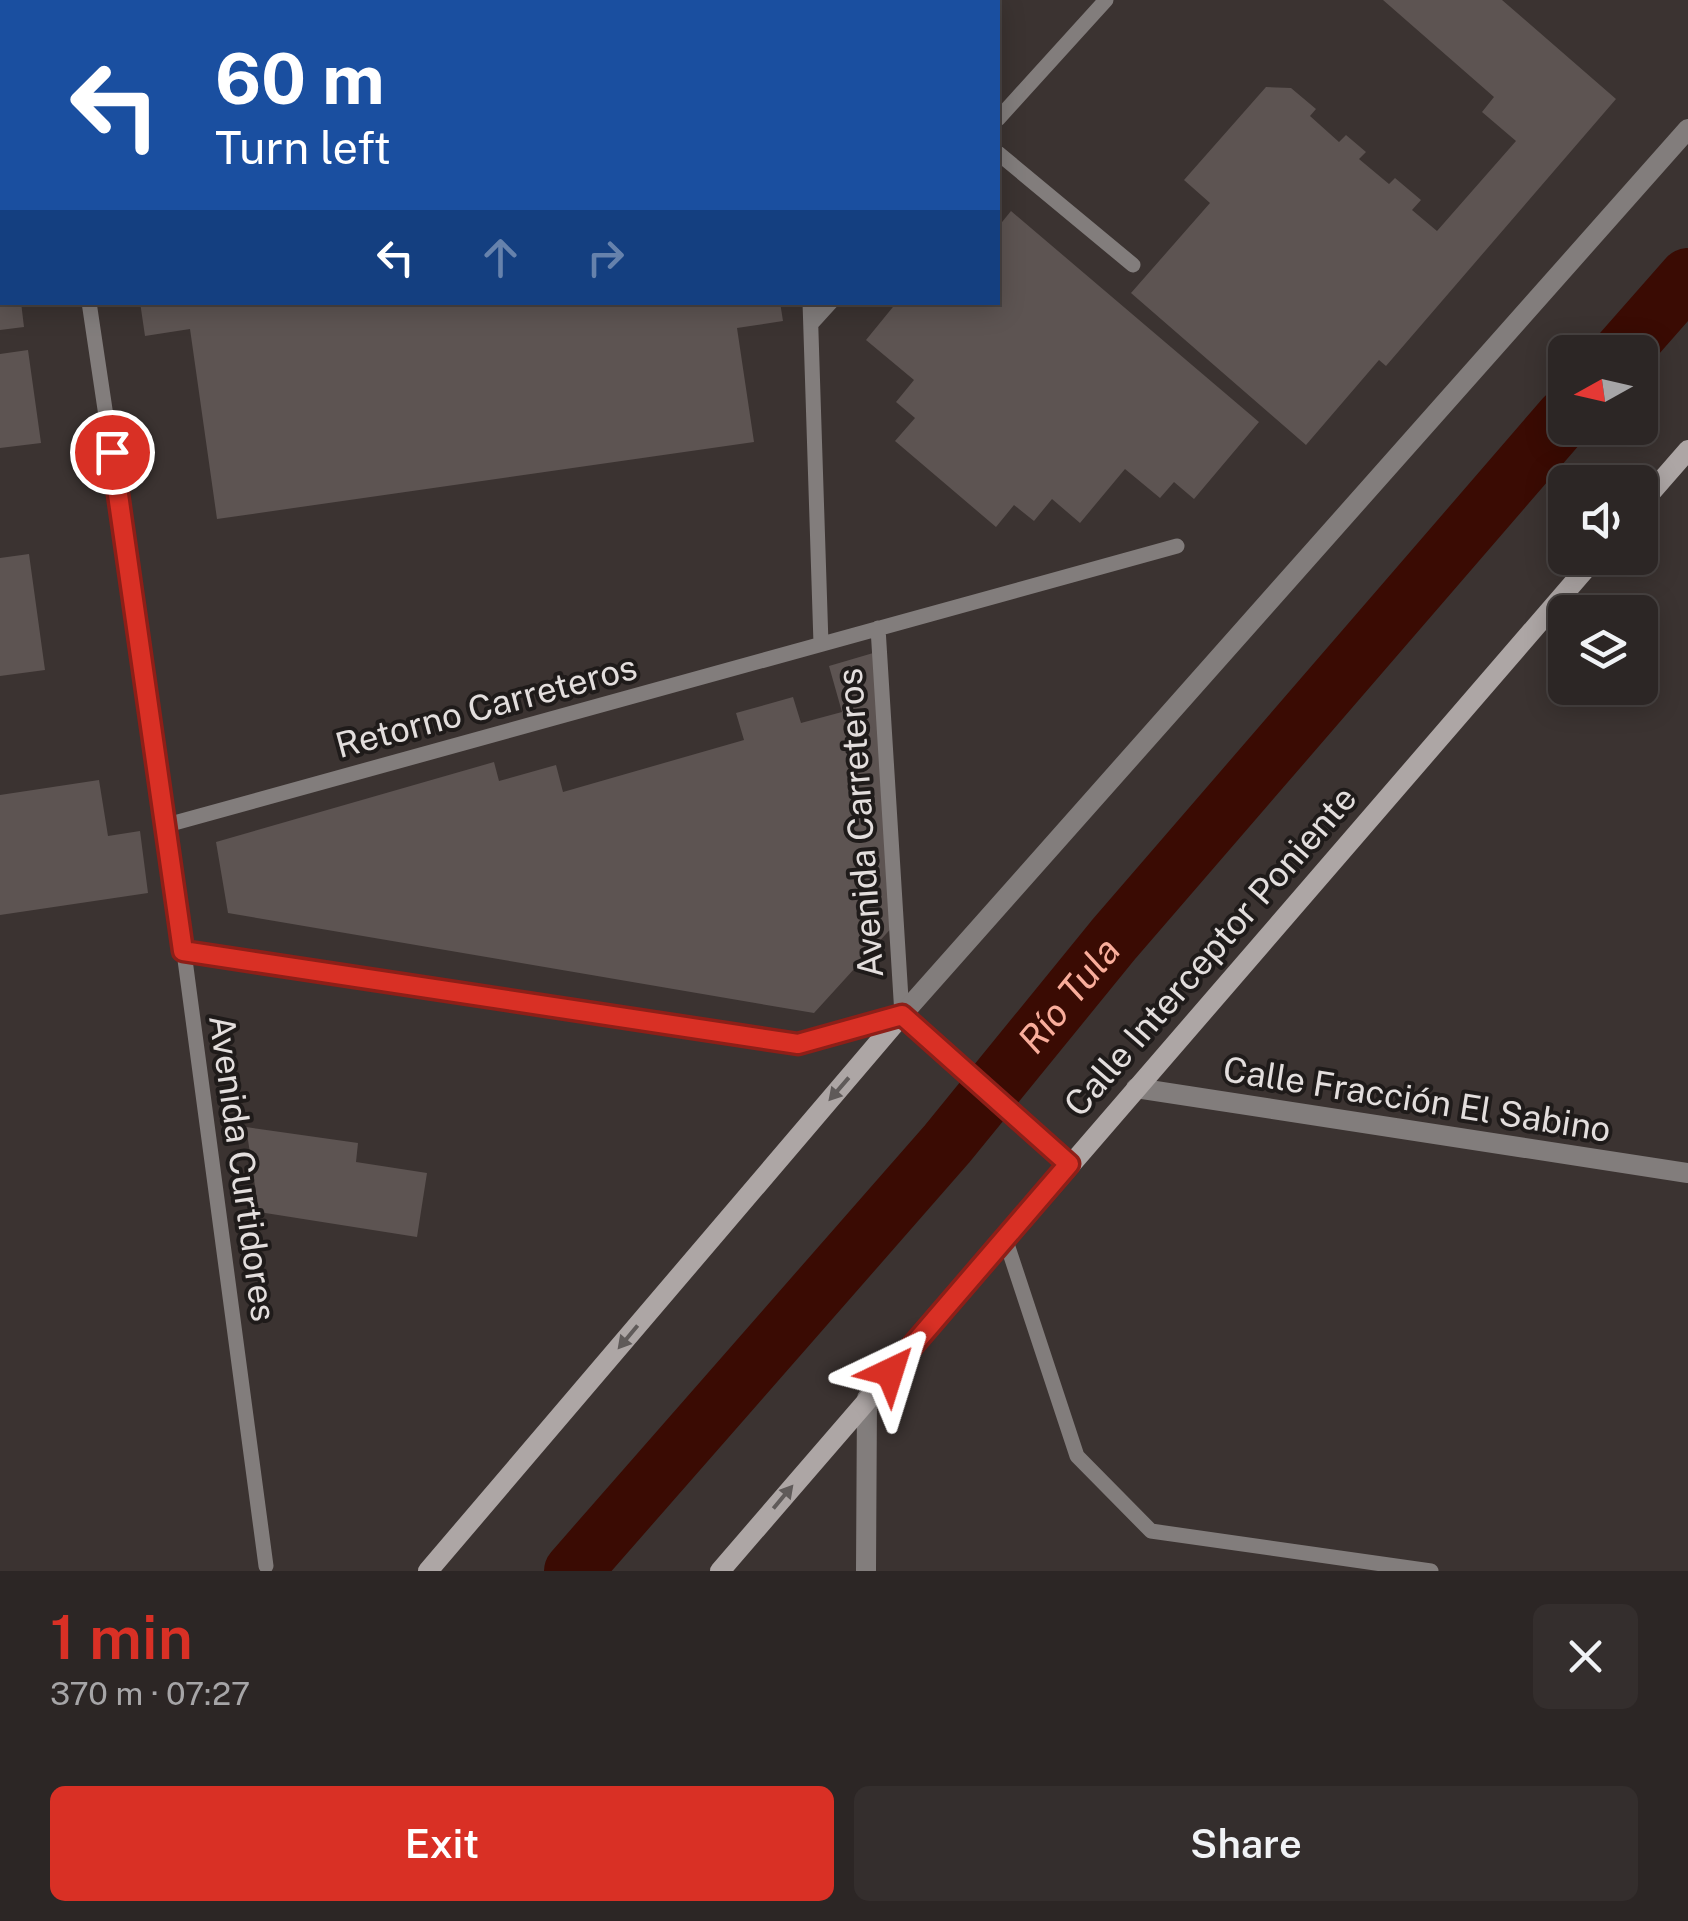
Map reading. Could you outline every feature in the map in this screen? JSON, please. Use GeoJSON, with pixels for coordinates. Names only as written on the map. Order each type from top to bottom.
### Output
{"type":"FeatureCollection","features":[{"type":"Feature","properties":{"kind":"main road"},"geometry":{"type":"LineString","coordinates":[[1658,484],[1688,450]]}},
{"type":"Feature","properties":{"kind":"main road","name":"Calle Interceptor Poniente"},"geometry":{"type":"LineString","coordinates":[[720,1571],[1580,575]]}},
{"type":"Feature","properties":{"kind":"main road"},"geometry":{"type":"LineString","coordinates":[[428,1571],[902,1015],[1069,1164]]}},
{"type":"Feature","properties":{"kind":"street"},"geometry":{"type":"LineString","coordinates":[[902,1015],[1688,128]]}},
{"type":"Feature","properties":{"kind":"street","name":"Calle Fracción El Sabino"},"geometry":{"type":"LineString","coordinates":[[1136,1088],[1688,1173]]}},
{"type":"Feature","properties":{"kind":"street"},"geometry":{"type":"LineString","coordinates":[[866,1571],[867,1398]]}},
{"type":"Feature","properties":{"kind":"lane"},"geometry":{"type":"LineString","coordinates":[[1000,117],[1106,0]]}},
{"type":"Feature","properties":{"kind":"lane"},"geometry":{"type":"LineString","coordinates":[[1000,154],[1133,265]]}},
{"type":"Feature","properties":{"kind":"lane","name":"Avenida Curtidores"},"geometry":{"type":"LineString","coordinates":[[89,305],[166,825],[266,1566]]}},
{"type":"Feature","properties":{"kind":"lane","name":"Avenida Carreteros"},"geometry":{"type":"LineString","coordinates":[[810,305],[821,644]]}},
{"type":"Feature","properties":{"kind":"lane"},"geometry":{"type":"LineString","coordinates":[[810,324],[827,305]]}},
{"type":"Feature","properties":{"kind":"lane","name":"Retorno Carreteros"},"geometry":{"type":"LineString","coordinates":[[166,825],[1178,546]]}},
{"type":"Feature","properties":{"kind":"lane","name":"Avenida Carreteros"},"geometry":{"type":"LineString","coordinates":[[878,628],[902,1015]]}},
{"type":"Feature","properties":{"kind":"lane"},"geometry":{"type":"LineString","coordinates":[[183,951],[798,1044],[902,1015]]}},
{"type":"Feature","properties":{"kind":"lane"},"geometry":{"type":"LineString","coordinates":[[1005,1238],[1077,1456],[1151,1531],[1431,1571]]}},
{"type":"Feature","properties":{"kind":"building"},"geometry":{"type":"Polygon","coordinates":[[[1383,0],[1502,0],[1616,99],[1386,366],[1379,360],[1306,445],[1131,293],[1210,203],[1184,180],[1266,87],[1291,88],[1316,109],[1310,116],[1339,142],[1346,135],[1366,152],[1359,159],[1389,184],[1395,178],[1421,200],[1412,210],[1437,231],[1516,141],[1482,112],[1494,97],[1383,0]]]}},
{"type":"Feature","properties":{"kind":"building"},"geometry":{"type":"Polygon","coordinates":[[[1011,211],[1259,422],[1194,499],[1174,482],[1160,498],[1125,469],[1080,523],[1052,499],[1034,521],[1014,505],[996,527],[895,441],[915,418],[896,402],[914,380],[866,340],[895,305],[1000,305],[1000,225],[1011,211]]]}},
{"type":"Feature","properties":{"kind":"building"},"geometry":{"type":"Polygon","coordinates":[[[0,305],[21,305],[24,327],[0,330],[0,305]]]}},
{"type":"Feature","properties":{"kind":"building"},"geometry":{"type":"Polygon","coordinates":[[[140,305],[780,305],[783,321],[737,328],[754,442],[217,519],[190,329],[145,336],[140,305]]]}},
{"type":"Feature","properties":{"kind":"building"},"geometry":{"type":"Polygon","coordinates":[[[28,350],[41,443],[0,448],[0,354],[28,350]]]}},
{"type":"Feature","properties":{"kind":"building"},"geometry":{"type":"Polygon","coordinates":[[[29,554],[45,670],[0,676],[0,558],[29,554]]]}},
{"type":"Feature","properties":{"kind":"building"},"geometry":{"type":"Polygon","coordinates":[[[880,651],[896,923],[814,1013],[228,913],[216,842],[494,762],[499,781],[556,765],[563,792],[744,740],[736,713],[793,697],[801,723],[842,712],[829,666],[880,651]]]}},
{"type":"Feature","properties":{"kind":"building"},"geometry":{"type":"Polygon","coordinates":[[[99,780],[108,836],[140,831],[148,893],[0,915],[0,795],[99,780]]]}},
{"type":"Feature","properties":{"kind":"building"},"geometry":{"type":"Polygon","coordinates":[[[246,1127],[358,1143],[356,1162],[427,1173],[417,1237],[259,1212],[246,1127]]]}},
{"type":"Feature","properties":{"kind":"waterway","name":"Río Tula"},"geometry":{"type":"LineString","coordinates":[[1637,335],[1688,277]]}},
{"type":"Feature","properties":{"kind":"waterway","name":"Río Tula"},"geometry":{"type":"LineString","coordinates":[[573,1571],[947,1144],[1114,939],[1548,437]]}},
{"type":"Feature","properties":{"kind":"route"},"geometry":{"type":"LineString","coordinates":[[112,452],[183,951],[798,1044],[902,1015],[1069,1164],[890,1372]]}}]}
